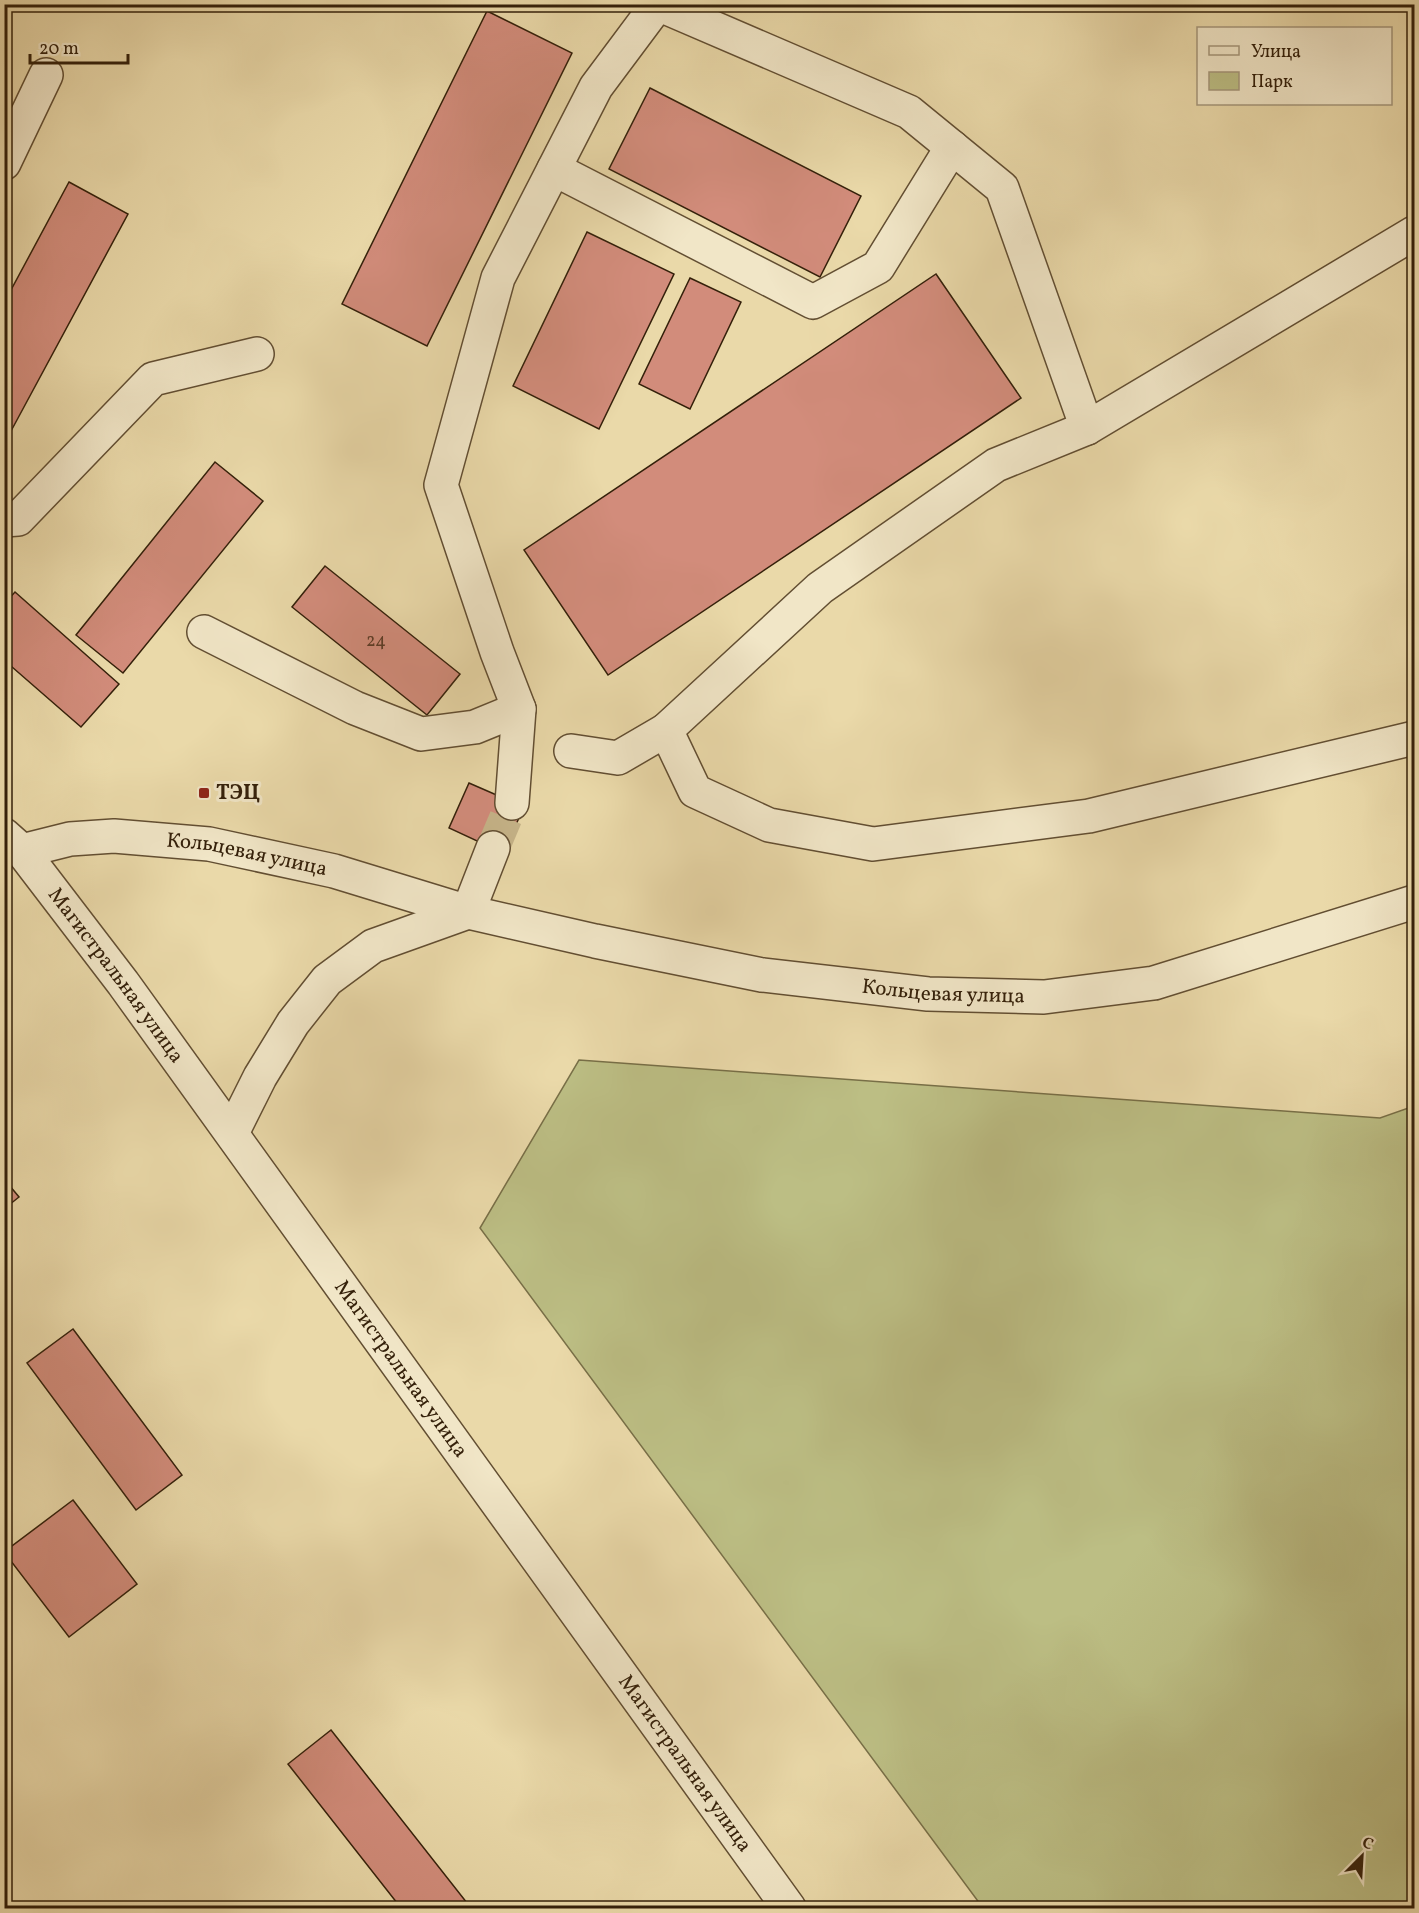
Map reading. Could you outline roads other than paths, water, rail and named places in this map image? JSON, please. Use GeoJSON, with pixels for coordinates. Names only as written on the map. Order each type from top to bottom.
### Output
{"type":"FeatureCollection","features":[{"type":"Feature","properties":{"kind":"street"},"geometry":{"type":"LineString","coordinates":[[512,803],[519,709],[497,652],[441,485],[498,278],[596,87],[658,5],[909,112],[1002,188],[1087,428]]}},
{"type":"Feature","properties":{"kind":"street"},"geometry":{"type":"LineString","coordinates":[[4,163],[46,75]]}},
{"type":"Feature","properties":{"kind":"street"},"geometry":{"type":"LineString","coordinates":[[554,169],[813,302],[878,267],[952,147]]}},
{"type":"Feature","properties":{"kind":"street"},"geometry":{"type":"LineString","coordinates":[[572,751],[618,758],[666,730],[820,588],[996,465],[1087,428],[1414,233]]}},
{"type":"Feature","properties":{"kind":"street"},"geometry":{"type":"LineString","coordinates":[[4,520],[18,519],[153,379],[257,354]]}},
{"type":"Feature","properties":{"kind":"street"},"geometry":{"type":"LineString","coordinates":[[204,632],[355,708],[421,734],[475,727],[519,709]]}},
{"type":"Feature","properties":{"kind":"street"},"geometry":{"type":"LineString","coordinates":[[666,730],[695,792],[769,825],[873,844],[1089,816],[1414,738]]}},
{"type":"Feature","properties":{"kind":"street","name":"Кольцевая улица"},"geometry":{"type":"LineString","coordinates":[[13,843],[114,836],[209,844],[334,871],[468,912],[595,942],[762,975],[928,994],[1044,997],[1154,982],[1414,902]]}},
{"type":"Feature","properties":{"kind":"street","name":"Магистральная улица"},"geometry":{"type":"LineString","coordinates":[[13,843],[123,983],[789,1908]]}},
{"type":"Feature","properties":{"kind":"street"},"geometry":{"type":"LineString","coordinates":[[232,1133],[260,1077],[292,1023],[327,980],[374,946],[468,912],[493,848]]}},
{"type":"Feature","properties":{"kind":"tunnel"},"geometry":{"type":"LineString","coordinates":[[493,848],[512,803]]}},
{"type":"Feature","properties":{"kind":"place","name":"ТЭЦ"},"geometry":{"type":"Point","coordinates":[204,793]}}]}
